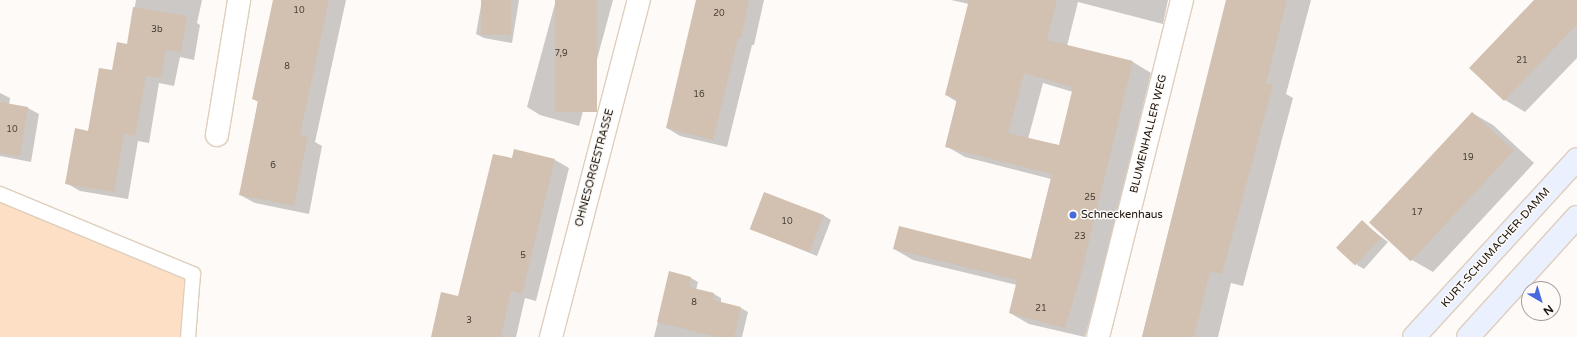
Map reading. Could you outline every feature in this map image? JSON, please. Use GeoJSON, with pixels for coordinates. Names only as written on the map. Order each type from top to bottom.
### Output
{"type":"FeatureCollection","features":[{"type":"Feature","properties":{"kind":"main road","name":"KURT-SCHUMACHER-DAMM"},"geometry":{"type":"LineString","coordinates":[[1414,337],[1577,159]]}},
{"type":"Feature","properties":{"kind":"main road"},"geometry":{"type":"LineString","coordinates":[[1468,337],[1577,217]]}},
{"type":"Feature","properties":{"kind":"street"},"geometry":{"type":"LineString","coordinates":[[217,135],[239,0]]}},
{"type":"Feature","properties":{"kind":"street","name":"OHNESORGESTRASSE"},"geometry":{"type":"LineString","coordinates":[[551,337],[639,0]]}},
{"type":"Feature","properties":{"kind":"street","name":"BLUMENHALLER WEG"},"geometry":{"type":"LineString","coordinates":[[1098,337],[1182,0]]}},
{"type":"Feature","properties":{"kind":"lane"},"geometry":{"type":"LineString","coordinates":[[0,194],[193,274],[188,337]]}},
{"type":"Feature","properties":{"kind":"shaded area"},"geometry":{"type":"Polygon","coordinates":[[[0,194],[193,274],[188,337],[0,337],[0,194]]]}},
{"type":"Feature","properties":{"kind":"building"},"geometry":{"type":"Polygon","coordinates":[[[273,0],[329,0],[300,135],[308,136],[294,206],[239,195],[258,101],[252,99],[273,0]]]}},
{"type":"Feature","properties":{"kind":"building"},"geometry":{"type":"Polygon","coordinates":[[[481,0],[511,0],[511,35],[481,35],[481,0]]]}},
{"type":"Feature","properties":{"kind":"building"},"geometry":{"type":"Polygon","coordinates":[[[555,0],[597,0],[597,112],[555,112],[555,0]]]}},
{"type":"Feature","properties":{"kind":"building"},"geometry":{"type":"Polygon","coordinates":[[[696,0],[749,0],[741,38],[738,38],[713,140],[666,128],[696,0]]]}},
{"type":"Feature","properties":{"kind":"building"},"geometry":{"type":"Polygon","coordinates":[[[969,0],[1057,0],[1047,40],[1133,61],[1081,274],[1065,328],[1009,313],[1017,280],[893,249],[899,226],[1031,259],[1052,174],[945,147],[957,99],[945,95],[969,0]],[[1024,73],[1008,133],[1059,145],[1073,87],[1024,73]]]}},
{"type":"Feature","properties":{"kind":"building"},"geometry":{"type":"Polygon","coordinates":[[[1226,0],[1287,0],[1266,83],[1273,85],[1222,274],[1210,271],[1194,337],[1142,337],[1226,0]]]}},
{"type":"Feature","properties":{"kind":"building"},"geometry":{"type":"Polygon","coordinates":[[[1534,0],[1577,0],[1577,24],[1504,101],[1469,68],[1534,0]]]}},
{"type":"Feature","properties":{"kind":"building"},"geometry":{"type":"Polygon","coordinates":[[[133,7],[187,16],[181,52],[166,50],[161,78],[146,76],[135,136],[124,134],[114,192],[65,184],[75,128],[88,131],[99,68],[112,70],[117,42],[127,44],[133,7]]]}},
{"type":"Feature","properties":{"kind":"building"},"geometry":{"type":"Polygon","coordinates":[[[0,102],[28,107],[20,156],[0,153],[0,102]]]}},
{"type":"Feature","properties":{"kind":"building"},"geometry":{"type":"Polygon","coordinates":[[[1472,112],[1514,151],[1411,261],[1369,222],[1472,112]]]}},
{"type":"Feature","properties":{"kind":"building"},"geometry":{"type":"Polygon","coordinates":[[[514,149],[555,159],[522,294],[511,291],[501,337],[431,337],[441,292],[458,296],[493,154],[512,158],[514,149]]]}},
{"type":"Feature","properties":{"kind":"building"},"geometry":{"type":"Polygon","coordinates":[[[764,192],[824,215],[809,252],[750,229],[764,192]]]}},
{"type":"Feature","properties":{"kind":"building"},"geometry":{"type":"Polygon","coordinates":[[[1362,220],[1381,238],[1355,266],[1336,248],[1362,220]]]}},
{"type":"Feature","properties":{"kind":"building"},"geometry":{"type":"Polygon","coordinates":[[[669,271],[691,277],[689,287],[714,293],[713,300],[741,307],[734,337],[717,337],[657,322],[669,271]]]}},
{"type":"Feature","properties":{"kind":"place","name":"Schneckenhaus"},"geometry":{"type":"Point","coordinates":[1073,215]}}]}
